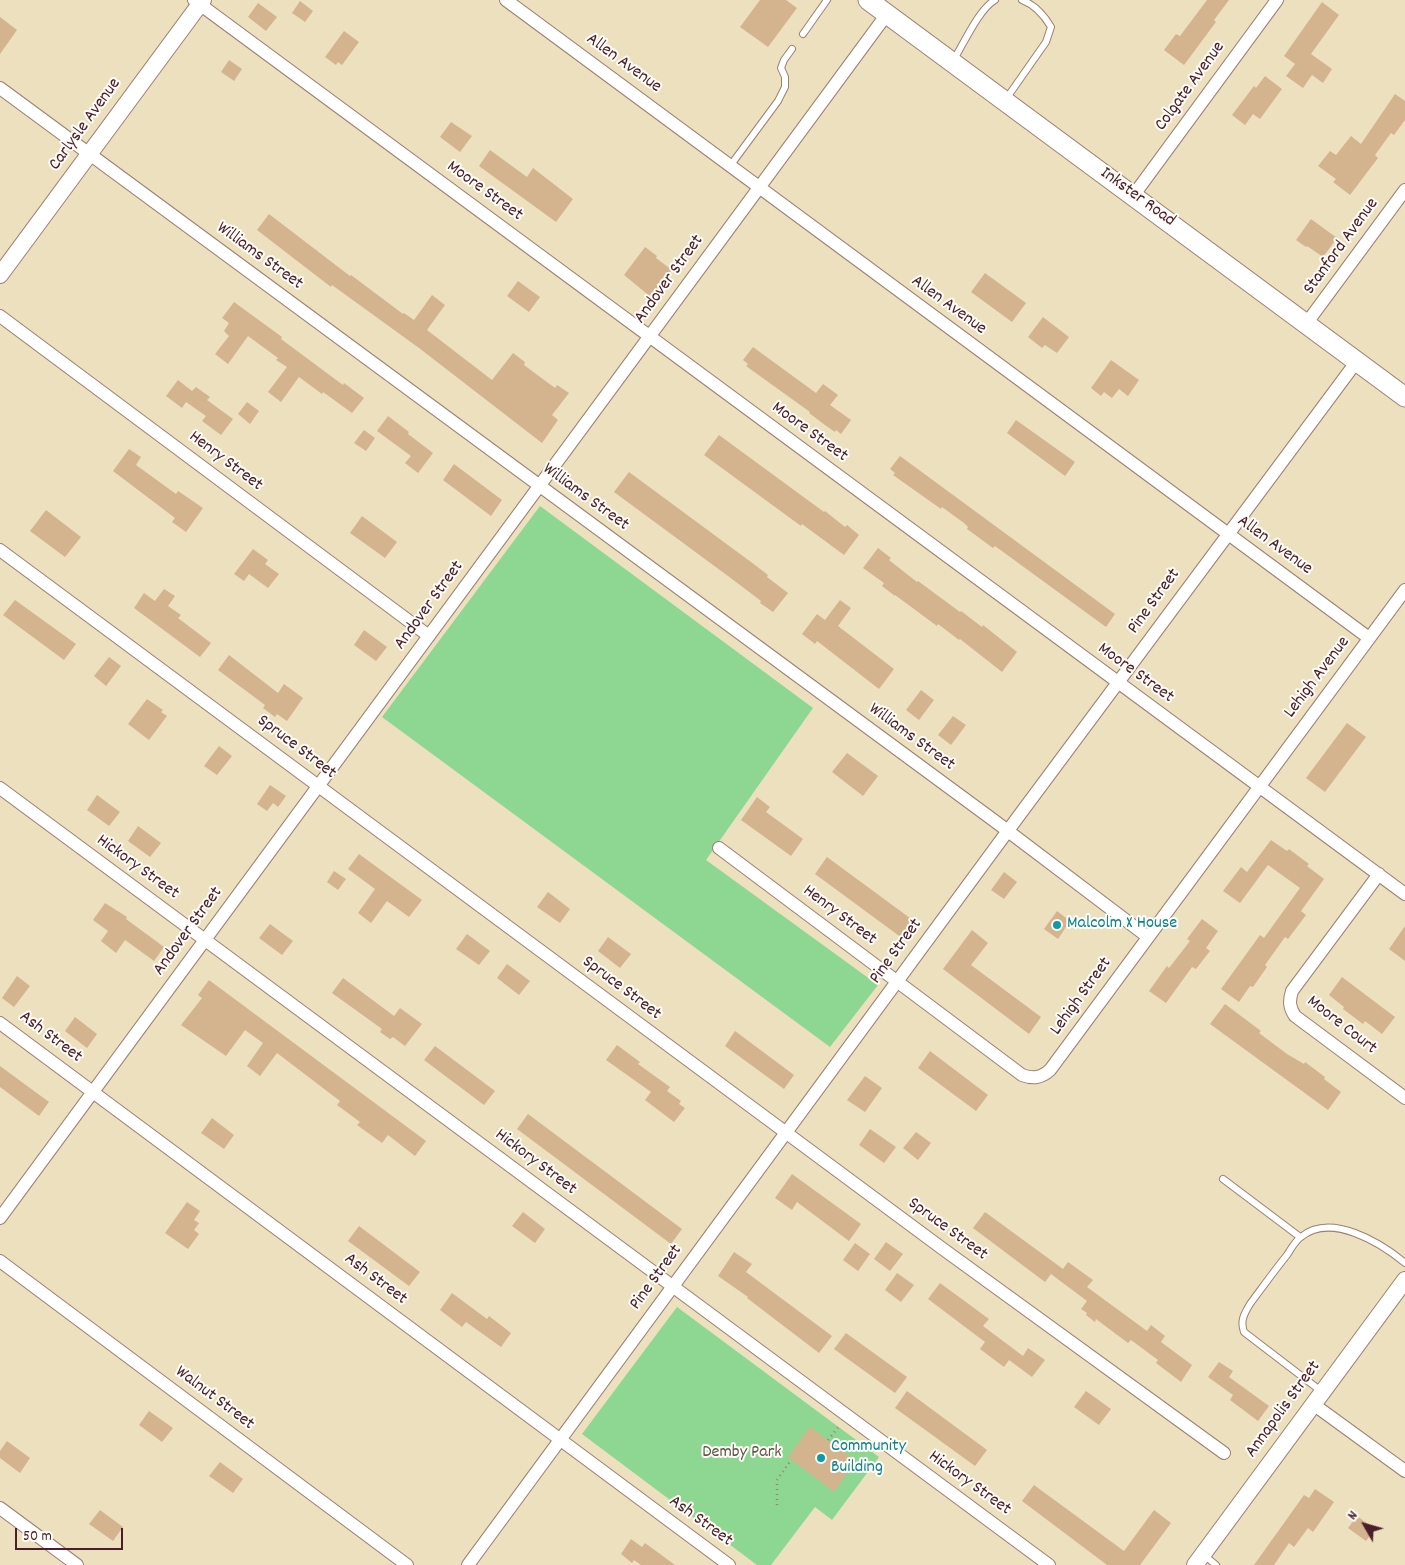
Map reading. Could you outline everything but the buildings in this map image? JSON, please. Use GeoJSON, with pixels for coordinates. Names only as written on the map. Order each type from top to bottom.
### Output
{"type":"FeatureCollection","features":[{"type":"Feature","properties":{"kind":"main road","name":"Inkster Road"},"geometry":{"type":"LineString","coordinates":[[868,0],[1405,397]]}},
{"type":"Feature","properties":{"kind":"street","name":"Allen Avenue"},"geometry":{"type":"LineString","coordinates":[[506,0],[1369,638]]}},
{"type":"Feature","properties":{"kind":"street","name":"Colgate Avenue"},"geometry":{"type":"LineString","coordinates":[[1133,196],[1277,0]]}},
{"type":"Feature","properties":{"kind":"street","name":"Carlysle Avenue"},"geometry":{"type":"LineString","coordinates":[[0,275],[199,2]]}},
{"type":"Feature","properties":{"kind":"street","name":"Moore Street"},"geometry":{"type":"LineString","coordinates":[[199,2],[1405,894]]}},
{"type":"Feature","properties":{"kind":"street","name":"Andover Street"},"geometry":{"type":"LineString","coordinates":[[0,1218],[887,14]]}},
{"type":"Feature","properties":{"kind":"street","name":"Williams Street"},"geometry":{"type":"LineString","coordinates":[[0,88],[1008,831],[1148,937]]}},
{"type":"Feature","properties":{"kind":"street","name":"Stanford Avenue"},"geometry":{"type":"LineString","coordinates":[[1306,324],[1405,190]]}},
{"type":"Feature","properties":{"kind":"street","name":"Henry Street"},"geometry":{"type":"LineString","coordinates":[[0,316],[429,636]]}},
{"type":"Feature","properties":{"kind":"street","name":"Pine Street"},"geometry":{"type":"LineString","coordinates":[[468,1565],[897,981],[1357,361]]}},
{"type":"Feature","properties":{"kind":"street","name":"Spruce Street"},"geometry":{"type":"LineString","coordinates":[[0,550],[786,1133],[1224,1453]]}},
{"type":"Feature","properties":{"kind":"street","name":"Lehigh Avenue"},"geometry":{"type":"LineString","coordinates":[[1259,787],[1405,590]]}},
{"type":"Feature","properties":{"kind":"street","name":"Lehigh Street"},"geometry":{"type":"LineString","coordinates":[[1037,1078],[1050,1070],[1259,787]]}},
{"type":"Feature","properties":{"kind":"street","name":"Hickory Street"},"geometry":{"type":"LineString","coordinates":[[0,788],[1049,1565]]}},
{"type":"Feature","properties":{"kind":"street","name":"Henry Street"},"geometry":{"type":"LineString","coordinates":[[719,848],[1022,1074],[1030,1078],[1037,1078]]}},
{"type":"Feature","properties":{"kind":"street","name":"Moore Court"},"geometry":{"type":"LineString","coordinates":[[1379,874],[1292,991],[1291,1009],[1295,1016],[1405,1098]]}},
{"type":"Feature","properties":{"kind":"street","name":"Ash Street"},"geometry":{"type":"LineString","coordinates":[[0,1023],[729,1565]]}},
{"type":"Feature","properties":{"kind":"street","name":"Walnut Street"},"geometry":{"type":"LineString","coordinates":[[0,1261],[407,1565]]}},
{"type":"Feature","properties":{"kind":"street","name":"Annapolis Street"},"geometry":{"type":"LineString","coordinates":[[1199,1560],[1405,1280]]}},
{"type":"Feature","properties":{"kind":"street"},"geometry":{"type":"LineString","coordinates":[[1318,1398],[1405,1471]]}},
{"type":"Feature","properties":{"kind":"street"},"geometry":{"type":"LineString","coordinates":[[0,1508],[78,1565]]}},
{"type":"Feature","properties":{"kind":"lane"},"geometry":{"type":"LineString","coordinates":[[803,34],[827,0]]}},
{"type":"Feature","properties":{"kind":"lane"},"geometry":{"type":"LineString","coordinates":[[952,62],[989,4],[995,0]]}},
{"type":"Feature","properties":{"kind":"lane"},"geometry":{"type":"LineString","coordinates":[[1005,101],[1046,42],[1051,27],[1043,14],[1022,0]]}},
{"type":"Feature","properties":{"kind":"lane"},"geometry":{"type":"LineString","coordinates":[[730,166],[778,101],[785,87],[785,77],[781,68],[792,49]]}},
{"type":"Feature","properties":{"kind":"lane"},"geometry":{"type":"LineString","coordinates":[[1223,1179],[1300,1237]]}},
{"type":"Feature","properties":{"kind":"lane"},"geometry":{"type":"LineString","coordinates":[[1318,1398],[1244,1332],[1241,1325],[1243,1316],[1250,1304],[1300,1237],[1314,1230],[1327,1228],[1360,1234],[1376,1242],[1405,1263]]}},
{"type":"Feature","properties":{"kind":"lane"},"geometry":{"type":"LineString","coordinates":[[1199,1560],[1216,1565]]}},
{"type":"Feature","properties":{"kind":"path"},"geometry":{"type":"LineString","coordinates":[[828,1440],[847,1416]]}},
{"type":"Feature","properties":{"kind":"path"},"geometry":{"type":"LineString","coordinates":[[776,1505],[777,1480],[791,1460]]}},
{"type":"Feature","properties":{"kind":"green space"},"geometry":{"type":"Polygon","coordinates":[[[540,506],[813,708],[706,860],[878,985],[830,1047],[382,717],[540,506]]]}},
{"type":"Feature","properties":{"kind":"green space","name":"Demby Park"},"geometry":{"type":"Polygon","coordinates":[[[677,1307],[879,1457],[832,1520],[815,1507],[771,1565],[757,1565],[582,1434],[677,1307]]]}},
{"type":"Feature","properties":{"kind":"place","name":"Malcolm X House"},"geometry":{"type":"Point","coordinates":[1057,925]}},
{"type":"Feature","properties":{"kind":"place","name":"Community Building"},"geometry":{"type":"Point","coordinates":[821,1458]}}]}
